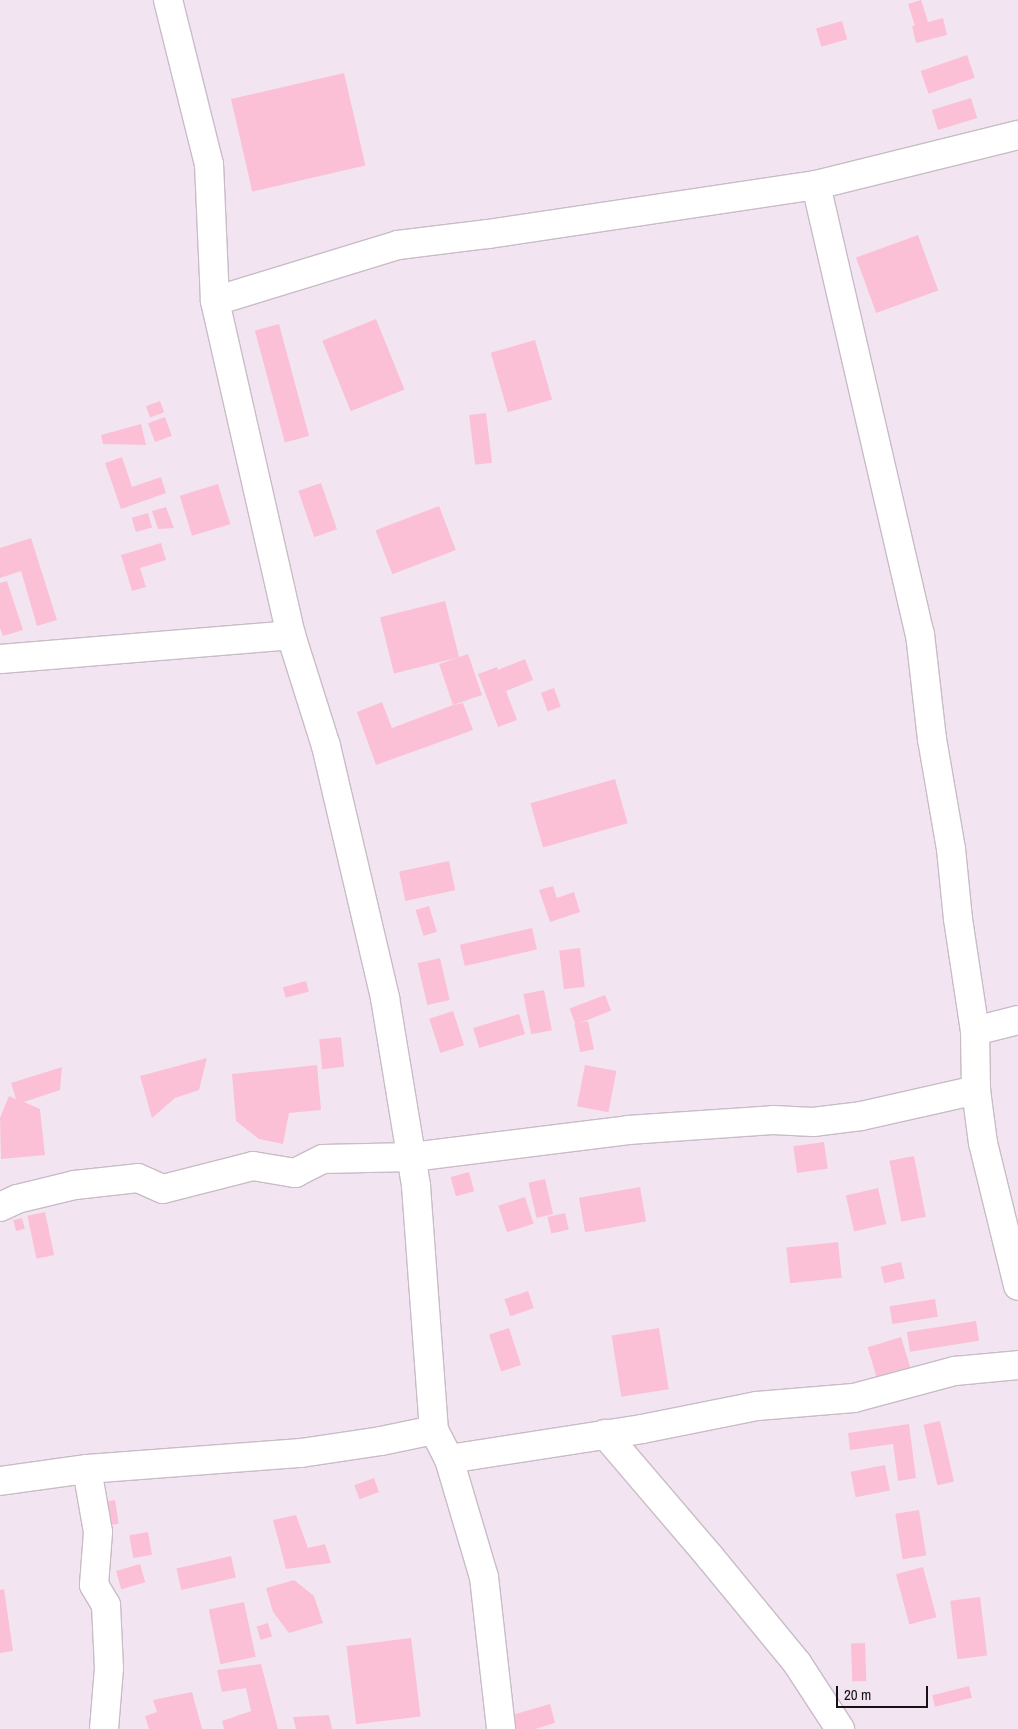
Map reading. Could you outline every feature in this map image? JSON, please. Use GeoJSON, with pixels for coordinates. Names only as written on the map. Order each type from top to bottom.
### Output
{"type":"FeatureCollection","features":[{"type":"Feature","properties":{"kind":"street"},"geometry":{"type":"LineString","coordinates":[[168,0],[209,164],[215,301],[290,635],[326,746],[385,998],[412,1157],[434,1430],[448,1459],[484,1577],[501,1729]]}},
{"type":"Feature","properties":{"kind":"street"},"geometry":{"type":"LineString","coordinates":[[215,301],[398,245],[498,233],[816,185],[1018,135]]}},
{"type":"Feature","properties":{"kind":"street"},"geometry":{"type":"LineString","coordinates":[[816,185],[920,634],[932,739],[951,849],[958,920],[975,1031],[976,1090],[983,1143],[1018,1286]]}},
{"type":"Feature","properties":{"kind":"street"},"geometry":{"type":"LineString","coordinates":[[0,659],[290,635]]}},
{"type":"Feature","properties":{"kind":"street"},"geometry":{"type":"LineString","coordinates":[[975,1031],[1018,1020]]}},
{"type":"Feature","properties":{"kind":"street"},"geometry":{"type":"LineString","coordinates":[[0,1206],[75,1185],[138,1178],[163,1189],[254,1166],[295,1172],[323,1159],[412,1157],[628,1130],[773,1120],[813,1122],[861,1116],[976,1090]]}},
{"type":"Feature","properties":{"kind":"street"},"geometry":{"type":"LineString","coordinates":[[448,1459],[728,1414],[757,1406],[854,1398],[954,1372],[1018,1365]]}},
{"type":"Feature","properties":{"kind":"street"},"geometry":{"type":"LineString","coordinates":[[0,1481],[86,1469],[301,1454],[434,1430]]}},
{"type":"Feature","properties":{"kind":"street"},"geometry":{"type":"LineString","coordinates":[[605,1434],[797,1663],[840,1729]]}},
{"type":"Feature","properties":{"kind":"street"},"geometry":{"type":"LineString","coordinates":[[86,1469],[98,1532],[94,1585],[106,1605],[109,1668],[104,1729]]}},
{"type":"Feature","properties":{"kind":"building"},"geometry":{"type":"Polygon","coordinates":[[[921,0],[928,22],[943,18],[947,35],[916,43],[912,26],[915,26],[908,4],[921,0]]]}},
{"type":"Feature","properties":{"kind":"building"},"geometry":{"type":"Polygon","coordinates":[[[842,21],[847,39],[821,47],[816,28],[842,21]]]}},
{"type":"Feature","properties":{"kind":"building"},"geometry":{"type":"Polygon","coordinates":[[[967,55],[975,78],[928,94],[921,71],[967,55]]]}},
{"type":"Feature","properties":{"kind":"building"},"geometry":{"type":"Polygon","coordinates":[[[344,73],[365,166],[252,192],[231,99],[344,73]]]}},
{"type":"Feature","properties":{"kind":"building"},"geometry":{"type":"Polygon","coordinates":[[[971,98],[977,118],[938,130],[932,110],[971,98]]]}},
{"type":"Feature","properties":{"kind":"building"},"geometry":{"type":"Polygon","coordinates":[[[918,235],[938,290],[876,313],[856,258],[918,235]]]}},
{"type":"Feature","properties":{"kind":"building"},"geometry":{"type":"Polygon","coordinates":[[[376,319],[404,389],[351,411],[322,341],[376,319]]]}},
{"type":"Feature","properties":{"kind":"building"},"geometry":{"type":"Polygon","coordinates":[[[279,324],[309,436],[285,443],[255,330],[279,324]]]}},
{"type":"Feature","properties":{"kind":"building"},"geometry":{"type":"Polygon","coordinates":[[[535,340],[552,400],[508,412],[491,353],[535,340]]]}},
{"type":"Feature","properties":{"kind":"building"},"geometry":{"type":"Polygon","coordinates":[[[160,401],[164,412],[150,417],[146,406],[160,401]]]}},
{"type":"Feature","properties":{"kind":"building"},"geometry":{"type":"Polygon","coordinates":[[[486,413],[492,463],[475,465],[469,415],[486,413]]]}},
{"type":"Feature","properties":{"kind":"building"},"geometry":{"type":"Polygon","coordinates":[[[165,417],[172,436],[155,442],[148,423],[165,417]]]}},
{"type":"Feature","properties":{"kind":"building"},"geometry":{"type":"Polygon","coordinates":[[[141,424],[146,445],[103,444],[101,435],[141,424]]]}},
{"type":"Feature","properties":{"kind":"building"},"geometry":{"type":"Polygon","coordinates":[[[122,457],[132,487],[161,477],[166,493],[121,509],[105,463],[122,457]]]}},
{"type":"Feature","properties":{"kind":"building"},"geometry":{"type":"Polygon","coordinates":[[[321,483],[337,529],[314,537],[298,491],[321,483]]]}},
{"type":"Feature","properties":{"kind":"building"},"geometry":{"type":"Polygon","coordinates":[[[218,484],[230,524],[192,536],[180,496],[218,484]]]}},
{"type":"Feature","properties":{"kind":"building"},"geometry":{"type":"Polygon","coordinates":[[[439,506],[456,550],[392,574],[376,530],[439,506]]]}},
{"type":"Feature","properties":{"kind":"building"},"geometry":{"type":"Polygon","coordinates":[[[166,507],[174,528],[158,529],[152,511],[166,507]]]}},
{"type":"Feature","properties":{"kind":"building"},"geometry":{"type":"Polygon","coordinates":[[[148,513],[152,527],[136,532],[132,518],[148,513]]]}},
{"type":"Feature","properties":{"kind":"building"},"geometry":{"type":"Polygon","coordinates":[[[31,538],[57,620],[37,626],[21,571],[0,578],[0,548],[31,538]]]}},
{"type":"Feature","properties":{"kind":"building"},"geometry":{"type":"Polygon","coordinates":[[[161,543],[166,560],[140,568],[146,587],[132,591],[121,555],[161,543]]]}},
{"type":"Feature","properties":{"kind":"building"},"geometry":{"type":"Polygon","coordinates":[[[7,581],[23,630],[3,636],[0,628],[0,583],[7,581]]]}},
{"type":"Feature","properties":{"kind":"building"},"geometry":{"type":"Polygon","coordinates":[[[445,601],[459,657],[394,673],[380,617],[445,601]]]}},
{"type":"Feature","properties":{"kind":"building"},"geometry":{"type":"Polygon","coordinates":[[[468,654],[482,695],[453,705],[439,664],[468,654]]]}},
{"type":"Feature","properties":{"kind":"building"},"geometry":{"type":"Polygon","coordinates":[[[525,659],[533,680],[506,691],[517,720],[498,727],[478,674],[497,667],[498,670],[525,659]]]}},
{"type":"Feature","properties":{"kind":"building"},"geometry":{"type":"Polygon","coordinates":[[[554,688],[561,707],[548,712],[541,693],[554,688]]]}},
{"type":"Feature","properties":{"kind":"building"},"geometry":{"type":"Polygon","coordinates":[[[382,702],[392,728],[463,703],[473,730],[376,765],[357,712],[382,702]]]}},
{"type":"Feature","properties":{"kind":"building"},"geometry":{"type":"Polygon","coordinates":[[[615,779],[628,823],[543,847],[530,803],[615,779]]]}},
{"type":"Feature","properties":{"kind":"building"},"geometry":{"type":"Polygon","coordinates":[[[449,861],[455,890],[405,901],[399,872],[449,861]]]}},
{"type":"Feature","properties":{"kind":"building"},"geometry":{"type":"Polygon","coordinates":[[[553,886],[557,898],[574,892],[580,912],[550,922],[539,890],[553,886]]]}},
{"type":"Feature","properties":{"kind":"building"},"geometry":{"type":"Polygon","coordinates":[[[429,906],[437,932],[424,936],[416,910],[429,906]]]}},
{"type":"Feature","properties":{"kind":"building"},"geometry":{"type":"Polygon","coordinates":[[[532,928],[537,949],[465,966],[460,945],[532,928]]]}},
{"type":"Feature","properties":{"kind":"building"},"geometry":{"type":"Polygon","coordinates":[[[580,948],[585,987],[564,989],[559,951],[580,948]]]}},
{"type":"Feature","properties":{"kind":"building"},"geometry":{"type":"Polygon","coordinates":[[[440,958],[450,1000],[427,1005],[418,963],[440,958]]]}},
{"type":"Feature","properties":{"kind":"building"},"geometry":{"type":"Polygon","coordinates":[[[306,981],[309,992],[286,998],[283,987],[306,981]]]}},
{"type":"Feature","properties":{"kind":"building"},"geometry":{"type":"Polygon","coordinates":[[[544,990],[552,1030],[531,1034],[523,994],[544,990]]]}},
{"type":"Feature","properties":{"kind":"building"},"geometry":{"type":"Polygon","coordinates":[[[605,995],[611,1011],[576,1024],[570,1009],[605,995]]]}},
{"type":"Feature","properties":{"kind":"building"},"geometry":{"type":"Polygon","coordinates":[[[453,1011],[464,1045],[440,1053],[429,1019],[453,1011]]]}},
{"type":"Feature","properties":{"kind":"building"},"geometry":{"type":"Polygon","coordinates":[[[519,1014],[525,1034],[479,1048],[473,1028],[519,1014]]]}},
{"type":"Feature","properties":{"kind":"building"},"geometry":{"type":"Polygon","coordinates":[[[588,1021],[594,1049],[580,1052],[574,1024],[588,1021]]]}},
{"type":"Feature","properties":{"kind":"building"},"geometry":{"type":"Polygon","coordinates":[[[341,1037],[344,1067],[322,1069],[319,1039],[341,1037]]]}},
{"type":"Feature","properties":{"kind":"building"},"geometry":{"type":"Polygon","coordinates":[[[207,1058],[199,1090],[175,1098],[152,1118],[140,1076],[207,1058]]]}},
{"type":"Feature","properties":{"kind":"building"},"geometry":{"type":"Polygon","coordinates":[[[317,1065],[321,1110],[289,1113],[283,1144],[259,1139],[236,1121],[232,1074],[317,1065]]]}},
{"type":"Feature","properties":{"kind":"building"},"geometry":{"type":"Polygon","coordinates":[[[585,1065],[616,1071],[608,1112],[577,1106],[585,1065]]]}},
{"type":"Feature","properties":{"kind":"building"},"geometry":{"type":"Polygon","coordinates":[[[62,1067],[60,1090],[24,1102],[40,1109],[45,1155],[1,1159],[0,1118],[9,1096],[16,1099],[11,1083],[62,1067]]]}},
{"type":"Feature","properties":{"kind":"building"},"geometry":{"type":"Polygon","coordinates":[[[824,1142],[828,1169],[797,1173],[793,1146],[824,1142]]]}},
{"type":"Feature","properties":{"kind":"building"},"geometry":{"type":"Polygon","coordinates":[[[914,1156],[926,1217],[901,1222],[889,1161],[914,1156]]]}},
{"type":"Feature","properties":{"kind":"building"},"geometry":{"type":"Polygon","coordinates":[[[469,1172],[474,1191],[456,1196],[451,1177],[469,1172]]]}},
{"type":"Feature","properties":{"kind":"building"},"geometry":{"type":"Polygon","coordinates":[[[545,1179],[553,1214],[537,1218],[528,1183],[545,1179]]]}},
{"type":"Feature","properties":{"kind":"building"},"geometry":{"type":"Polygon","coordinates":[[[640,1187],[646,1221],[585,1232],[579,1198],[640,1187]]]}},
{"type":"Feature","properties":{"kind":"building"},"geometry":{"type":"Polygon","coordinates":[[[878,1188],[886,1224],[854,1231],[846,1195],[878,1188]]]}},
{"type":"Feature","properties":{"kind":"building"},"geometry":{"type":"Polygon","coordinates":[[[525,1197],[534,1224],[507,1232],[498,1206],[525,1197]]]}},
{"type":"Feature","properties":{"kind":"building"},"geometry":{"type":"Polygon","coordinates":[[[45,1212],[54,1255],[37,1259],[27,1216],[45,1212]]]}},
{"type":"Feature","properties":{"kind":"building"},"geometry":{"type":"Polygon","coordinates":[[[565,1213],[569,1230],[551,1234],[547,1217],[565,1213]]]}},
{"type":"Feature","properties":{"kind":"building"},"geometry":{"type":"Polygon","coordinates":[[[22,1218],[25,1229],[16,1231],[13,1220],[22,1218]]]}},
{"type":"Feature","properties":{"kind":"building"},"geometry":{"type":"Polygon","coordinates":[[[838,1242],[842,1278],[790,1283],[786,1247],[838,1242]]]}},
{"type":"Feature","properties":{"kind":"building"},"geometry":{"type":"Polygon","coordinates":[[[901,1262],[905,1279],[884,1283],[881,1267],[901,1262]]]}},
{"type":"Feature","properties":{"kind":"building"},"geometry":{"type":"Polygon","coordinates":[[[528,1291],[534,1308],[510,1316],[504,1299],[528,1291]]]}},
{"type":"Feature","properties":{"kind":"building"},"geometry":{"type":"Polygon","coordinates":[[[935,1299],[938,1317],[892,1324],[890,1306],[935,1299]]]}},
{"type":"Feature","properties":{"kind":"building"},"geometry":{"type":"Polygon","coordinates":[[[976,1321],[979,1341],[910,1352],[907,1332],[976,1321]]]}},
{"type":"Feature","properties":{"kind":"building"},"geometry":{"type":"Polygon","coordinates":[[[509,1328],[521,1365],[501,1372],[489,1334],[509,1328]]]}},
{"type":"Feature","properties":{"kind":"building"},"geometry":{"type":"Polygon","coordinates":[[[659,1328],[669,1389],[621,1397],[612,1336],[659,1328]]]}},
{"type":"Feature","properties":{"kind":"building"},"geometry":{"type":"Polygon","coordinates":[[[901,1337],[913,1376],[880,1386],[868,1347],[901,1337]]]}},
{"type":"Feature","properties":{"kind":"building"},"geometry":{"type":"Polygon","coordinates":[[[940,1421],[954,1481],[937,1485],[923,1425],[940,1421]]]}},
{"type":"Feature","properties":{"kind":"building"},"geometry":{"type":"Polygon","coordinates":[[[909,1424],[916,1478],[898,1481],[893,1444],[850,1450],[848,1433],[909,1424]]]}},
{"type":"Feature","properties":{"kind":"building"},"geometry":{"type":"Polygon","coordinates":[[[885,1465],[890,1491],[856,1497],[851,1472],[885,1465]]]}},
{"type":"Feature","properties":{"kind":"building"},"geometry":{"type":"Polygon","coordinates":[[[374,1478],[379,1492],[359,1499],[354,1485],[374,1478]]]}},
{"type":"Feature","properties":{"kind":"building"},"geometry":{"type":"Polygon","coordinates":[[[115,1500],[119,1524],[102,1526],[98,1503],[115,1500]]]}},
{"type":"Feature","properties":{"kind":"building"},"geometry":{"type":"Polygon","coordinates":[[[919,1510],[926,1555],[902,1559],[895,1514],[919,1510]]]}},
{"type":"Feature","properties":{"kind":"building"},"geometry":{"type":"Polygon","coordinates":[[[296,1515],[308,1548],[325,1544],[331,1563],[286,1569],[273,1520],[296,1515]]]}},
{"type":"Feature","properties":{"kind":"building"},"geometry":{"type":"Polygon","coordinates":[[[148,1532],[152,1555],[133,1558],[129,1535],[148,1532]]]}},
{"type":"Feature","properties":{"kind":"building"},"geometry":{"type":"Polygon","coordinates":[[[231,1556],[236,1577],[181,1590],[176,1569],[231,1556]]]}},
{"type":"Feature","properties":{"kind":"building"},"geometry":{"type":"Polygon","coordinates":[[[140,1564],[145,1582],[121,1589],[116,1571],[140,1564]]]}},
{"type":"Feature","properties":{"kind":"building"},"geometry":{"type":"Polygon","coordinates":[[[923,1567],[936,1617],[909,1624],[896,1574],[923,1567]]]}},
{"type":"Feature","properties":{"kind":"building"},"geometry":{"type":"Polygon","coordinates":[[[294,1580],[314,1596],[323,1623],[289,1633],[273,1612],[266,1588],[294,1580]]]}},
{"type":"Feature","properties":{"kind":"building"},"geometry":{"type":"Polygon","coordinates":[[[4,1589],[13,1651],[0,1653],[0,1590],[4,1589]]]}},
{"type":"Feature","properties":{"kind":"building"},"geometry":{"type":"Polygon","coordinates":[[[980,1597],[987,1656],[957,1659],[950,1601],[980,1597]]]}},
{"type":"Feature","properties":{"kind":"building"},"geometry":{"type":"Polygon","coordinates":[[[244,1602],[256,1657],[220,1664],[209,1609],[244,1602]]]}},
{"type":"Feature","properties":{"kind":"building"},"geometry":{"type":"Polygon","coordinates":[[[268,1623],[272,1636],[261,1640],[257,1627],[268,1623]]]}},
{"type":"Feature","properties":{"kind":"building"},"geometry":{"type":"Polygon","coordinates":[[[411,1638],[421,1716],[356,1724],[346,1646],[411,1638]]]}},
{"type":"Feature","properties":{"kind":"building"},"geometry":{"type":"Polygon","coordinates":[[[851,1643],[865,1643],[866,1681],[852,1681],[851,1643]]]}},
{"type":"Feature","properties":{"kind":"building"},"geometry":{"type":"Polygon","coordinates":[[[261,1664],[278,1729],[224,1729],[222,1721],[251,1711],[246,1688],[222,1692],[217,1670],[261,1664]]]}},
{"type":"Feature","properties":{"kind":"building"},"geometry":{"type":"Polygon","coordinates":[[[969,1686],[972,1698],[935,1707],[932,1695],[969,1686]]]}},
{"type":"Feature","properties":{"kind":"building"},"geometry":{"type":"Polygon","coordinates":[[[192,1692],[202,1729],[149,1729],[145,1716],[157,1712],[153,1700],[192,1692]]]}},
{"type":"Feature","properties":{"kind":"building"},"geometry":{"type":"Polygon","coordinates":[[[550,1704],[555,1723],[535,1729],[516,1729],[512,1715],[550,1704]]]}},
{"type":"Feature","properties":{"kind":"building"},"geometry":{"type":"Polygon","coordinates":[[[329,1715],[332,1729],[296,1729],[293,1717],[329,1715]]]}}]}
